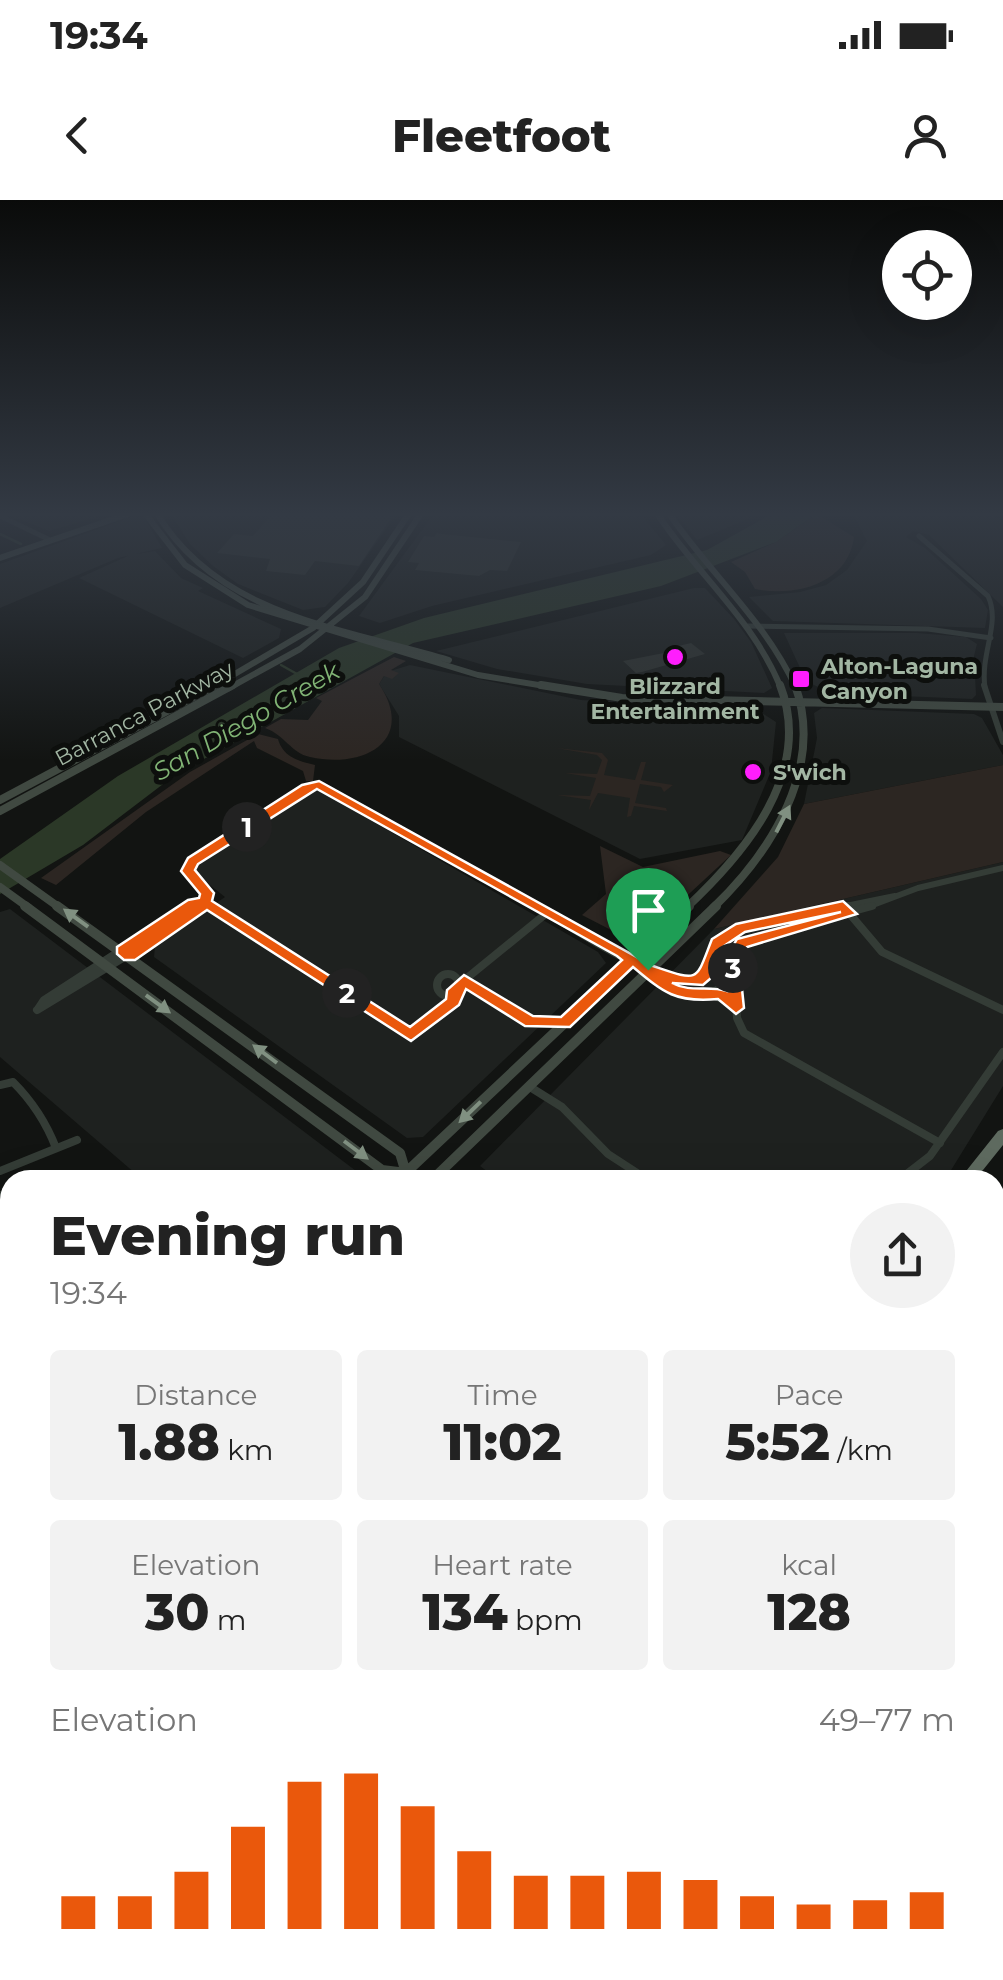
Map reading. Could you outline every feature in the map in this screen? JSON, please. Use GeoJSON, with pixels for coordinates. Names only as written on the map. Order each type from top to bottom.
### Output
{"type":"FeatureCollection","features":[{"type":"Feature","properties":{"kind":"highway"},"geometry":{"type":"LineString","coordinates":[[974,1170],[1003,1135]]}},
{"type":"Feature","properties":{"kind":"main road"},"geometry":{"type":"LineString","coordinates":[[230,595],[312,628],[401,654],[478,675],[572,692],[1003,706]]}},
{"type":"Feature","properties":{"kind":"main road"},"geometry":{"type":"LineString","coordinates":[[250,595],[282,610],[508,676],[576,687],[785,701]]}},
{"type":"Feature","properties":{"kind":"main road","name":"Barranca Parkway"},"geometry":{"type":"LineString","coordinates":[[0,800],[208,689],[312,628],[349,595]]}},
{"type":"Feature","properties":{"kind":"main road","name":"Barranca Parkway"},"geometry":{"type":"LineString","coordinates":[[0,811],[300,649],[363,595]]}},
{"type":"Feature","properties":{"kind":"main road"},"geometry":{"type":"LineString","coordinates":[[414,1170],[732,864],[763,822],[786,764],[785,701],[772,662],[723,595]]}},
{"type":"Feature","properties":{"kind":"main road"},"geometry":{"type":"LineString","coordinates":[[443,1170],[648,970],[688,937],[734,888],[778,831],[803,765],[805,728],[784,658],[736,595]]}},
{"type":"Feature","properties":{"kind":"main road"},"geometry":{"type":"LineString","coordinates":[[0,865],[400,1152],[404,1170]]}},
{"type":"Feature","properties":{"kind":"main road"},"geometry":{"type":"LineString","coordinates":[[0,887],[385,1170]]}},
{"type":"Feature","properties":{"kind":"main road"},"geometry":{"type":"LineString","coordinates":[[462,982],[530,1022],[565,1023]]}},
{"type":"Feature","properties":{"kind":"street"},"geometry":{"type":"LineString","coordinates":[[983,595],[993,604],[997,619],[983,662],[1003,742]]}},
{"type":"Feature","properties":{"kind":"street"},"geometry":{"type":"LineString","coordinates":[[748,626],[928,629],[991,638]]}},
{"type":"Feature","properties":{"kind":"street"},"geometry":{"type":"LineString","coordinates":[[106,966],[44,1000],[37,1010],[200,911],[205,902],[205,886],[188,871],[193,862],[307,788],[319,785],[632,959],[672,991],[727,996],[736,1008]]}},
{"type":"Feature","properties":{"kind":"street"},"geometry":{"type":"LineString","coordinates":[[648,970],[679,980],[698,981],[710,972],[714,948],[725,935],[741,928],[896,896],[1003,868]]}},
{"type":"Feature","properties":{"kind":"street"},"geometry":{"type":"LineString","coordinates":[[709,994],[725,985],[734,953],[750,939],[850,914],[896,896]]}},
{"type":"Feature","properties":{"kind":"street"},"geometry":{"type":"LineString","coordinates":[[205,902],[411,1035],[453,1001],[452,994],[462,982],[548,912]]}},
{"type":"Feature","properties":{"kind":"street"},"geometry":{"type":"LineString","coordinates":[[843,905],[882,952],[1003,1010]]}},
{"type":"Feature","properties":{"kind":"street"},"geometry":{"type":"LineString","coordinates":[[526,930],[538,937]]}},
{"type":"Feature","properties":{"kind":"street"},"geometry":{"type":"LineString","coordinates":[[732,966],[738,1026],[744,1033],[940,1143]]}},
{"type":"Feature","properties":{"kind":"street"},"geometry":{"type":"LineString","coordinates":[[452,994],[437,991],[438,980],[453,977],[462,982]]}},
{"type":"Feature","properties":{"kind":"street"},"geometry":{"type":"LineString","coordinates":[[910,1170],[940,1143],[1003,1052]]}},
{"type":"Feature","properties":{"kind":"street"},"geometry":{"type":"LineString","coordinates":[[0,1085],[13,1082],[36,1103],[46,1118],[56,1148]]}},
{"type":"Feature","properties":{"kind":"street"},"geometry":{"type":"LineString","coordinates":[[530,1087],[562,1107],[608,1154],[633,1170]]}},
{"type":"Feature","properties":{"kind":"street"},"geometry":{"type":"LineString","coordinates":[[2,1170],[77,1140]]}},
{"type":"Feature","properties":{"kind":"shaded area"},"geometry":{"type":"Polygon","coordinates":[[[0,595],[31,595],[0,608],[0,595]]]}},
{"type":"Feature","properties":{"kind":"shaded area"},"geometry":{"type":"Polygon","coordinates":[[[114,595],[207,595],[281,629],[279,638],[243,658],[114,595]]]}},
{"type":"Feature","properties":{"kind":"shaded area"},"geometry":{"type":"Polygon","coordinates":[[[266,595],[336,595],[325,607],[303,610],[266,595]]]}},
{"type":"Feature","properties":{"kind":"shaded area"},"geometry":{"type":"Polygon","coordinates":[[[374,595],[479,595],[380,623],[359,616],[374,595]]]}},
{"type":"Feature","properties":{"kind":"shaded area","name":"Blizzard Entertainment"},"geometry":{"type":"Polygon","coordinates":[[[665,595],[712,595],[751,642],[772,688],[764,693],[587,684],[497,669],[436,651],[665,595]]]}},
{"type":"Feature","properties":{"kind":"shaded area"},"geometry":{"type":"Polygon","coordinates":[[[977,595],[988,610],[985,628],[773,621],[749,597],[977,595]]]}},
{"type":"Feature","properties":{"kind":"shaded area"},"geometry":{"type":"Polygon","coordinates":[[[991,595],[1003,595],[1003,607],[991,595]]]}},
{"type":"Feature","properties":{"kind":"shaded area"},"geometry":{"type":"Polygon","coordinates":[[[784,633],[966,637],[977,644],[976,695],[972,699],[830,693],[806,681],[784,633]]]}},
{"type":"Feature","properties":{"kind":"shaded area"},"geometry":{"type":"Polygon","coordinates":[[[394,657],[406,661],[391,670],[399,673],[392,679],[384,676],[379,684],[392,721],[388,735],[365,754],[330,760],[310,757],[265,728],[281,719],[308,720],[322,701],[316,698],[394,657]]]}},
{"type":"Feature","properties":{"kind":"shaded area"},"geometry":{"type":"Polygon","coordinates":[[[410,665],[581,700],[756,709],[776,722],[771,771],[742,840],[640,859],[399,737],[399,716],[379,684],[387,672],[410,665]]]}},
{"type":"Feature","properties":{"kind":"shaded area"},"geometry":{"type":"Polygon","coordinates":[[[822,708],[974,714],[982,718],[1003,755],[1003,765],[804,804],[817,738],[814,713],[822,708]]]}},
{"type":"Feature","properties":{"kind":"shaded area"},"geometry":{"type":"Polygon","coordinates":[[[258,734],[278,739],[287,754],[315,765],[313,781],[306,781],[303,771],[257,748],[254,741],[146,812],[56,885],[41,878],[190,772],[258,734]]]}},
{"type":"Feature","properties":{"kind":"shaded area"},"geometry":{"type":"Polygon","coordinates":[[[556,748],[602,753],[608,760],[604,775],[635,780],[641,762],[646,762],[641,780],[673,785],[664,792],[661,787],[640,784],[635,803],[667,811],[634,806],[627,817],[630,798],[598,793],[589,810],[591,800],[557,795],[590,796],[596,778],[565,773],[597,774],[602,760],[597,755],[556,748]]]}},
{"type":"Feature","properties":{"kind":"shaded area"},"geometry":{"type":"Polygon","coordinates":[[[1003,765],[1003,862],[714,929],[778,857],[804,804],[1003,765]]]}},
{"type":"Feature","properties":{"kind":"shaded area"},"geometry":{"type":"Polygon","coordinates":[[[315,788],[598,952],[606,963],[423,1137],[407,1138],[154,957],[155,946],[225,897],[196,874],[196,865],[315,788]]]}},
{"type":"Feature","properties":{"kind":"shaded area"},"geometry":{"type":"Polygon","coordinates":[[[600,846],[643,867],[720,851],[731,855],[636,943],[582,915],[606,894],[600,846]]]}},
{"type":"Feature","properties":{"kind":"shaded area"},"geometry":{"type":"Polygon","coordinates":[[[1003,862],[1003,1086],[951,1170],[485,1170],[480,1166],[714,929],[1003,862]]]}},
{"type":"Feature","properties":{"kind":"shaded area"},"geometry":{"type":"Polygon","coordinates":[[[10,909],[355,1170],[131,1170],[0,1057],[0,912],[10,909]]]}},
{"type":"Feature","properties":{"kind":"water","name":"San Diego Creek"},"geometry":{"type":"Polygon","coordinates":[[[519,595],[622,595],[413,643],[175,775],[83,845],[0,894],[0,859],[118,776],[339,648],[424,618],[519,595]]]}},
{"type":"Feature","properties":{"kind":"building","name":"Blizzard Entertainment"},"geometry":{"type":"Polygon","coordinates":[[[691,643],[705,654],[636,673],[623,661],[674,651],[670,648],[691,643]]]}},
{"type":"Feature","properties":{"kind":"waterway"},"geometry":{"type":"LineString","coordinates":[[281,665],[297,674]]}},
{"type":"Feature","properties":{"kind":"place","name":"Blizzard Entertainment"},"geometry":{"type":"Point","coordinates":[675,657]}},
{"type":"Feature","properties":{"kind":"place","name":"Alton-Laguna Canyon"},"geometry":{"type":"Point","coordinates":[801,679]}},
{"type":"Feature","properties":{"kind":"place","name":"S'wich"},"geometry":{"type":"Point","coordinates":[753,772]}},
{"type":"Feature","properties":{"kind":"route"},"geometry":{"type":"LineString","coordinates":[[648,970],[632,959],[622,953],[319,785],[310,786],[193,862],[188,871],[205,886],[207,893],[205,902],[200,911],[130,956],[122,950],[192,904],[205,902],[411,1035],[453,1001],[452,994],[464,981],[530,1022],[565,1023],[632,959],[672,991],[727,996],[736,1008],[732,960],[742,943],[850,914],[843,905],[725,935],[714,948],[710,972],[698,981],[679,980],[648,970]]}}]}
